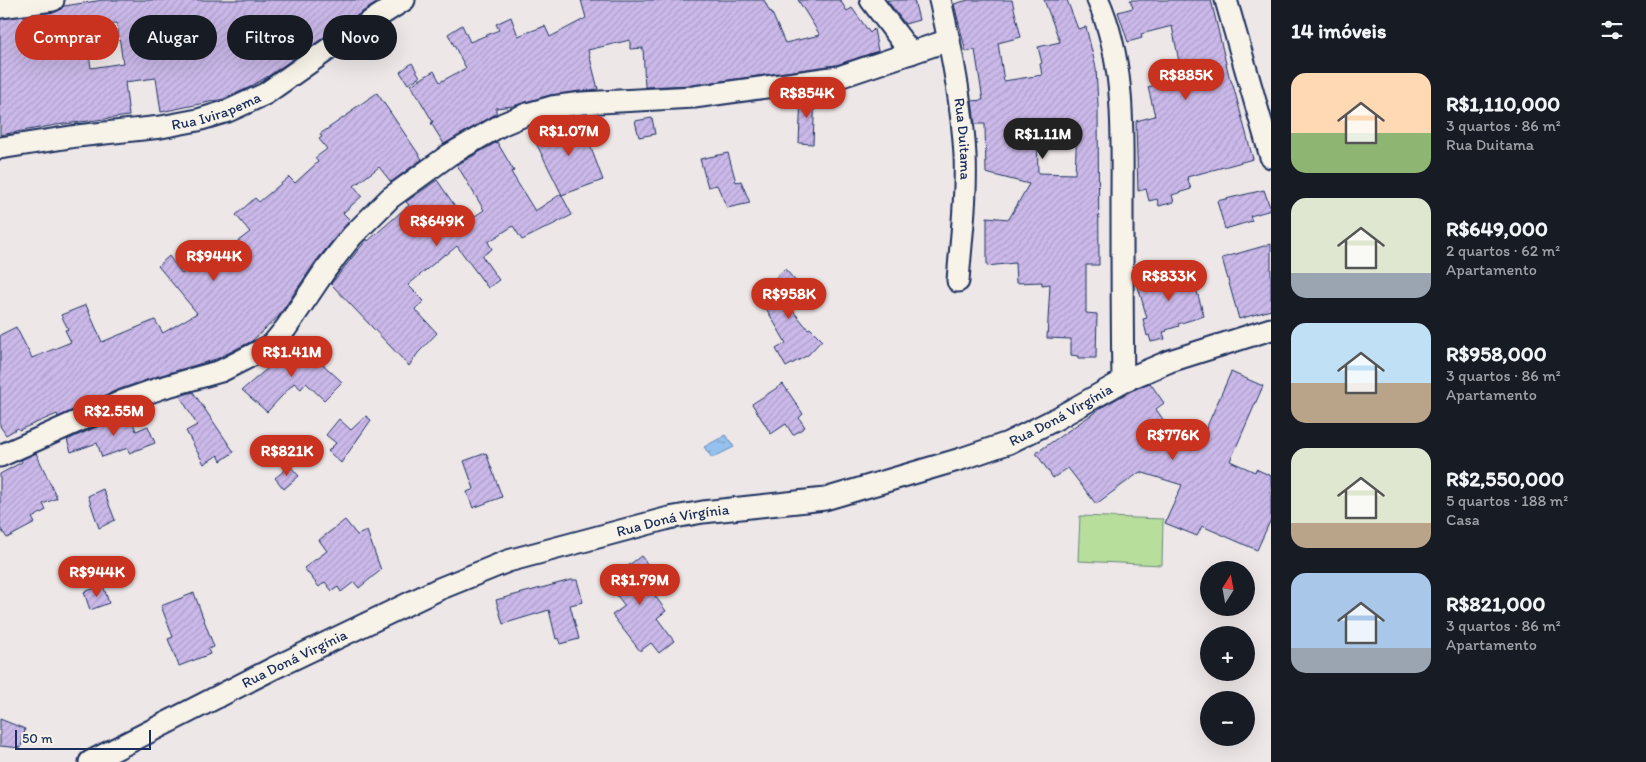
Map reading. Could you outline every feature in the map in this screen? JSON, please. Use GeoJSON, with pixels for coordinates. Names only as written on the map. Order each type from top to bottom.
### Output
{"type":"FeatureCollection","features":[{"type":"Feature","properties":{"kind":"street"},"geometry":{"type":"LineString","coordinates":[[0,7],[53,0]]}},
{"type":"Feature","properties":{"kind":"street","name":"Rua Ivirapema"},"geometry":{"type":"LineString","coordinates":[[0,148],[77,136],[161,127],[198,120],[228,111],[265,94],[340,41],[404,0]]}},
{"type":"Feature","properties":{"kind":"street"},"geometry":{"type":"LineString","coordinates":[[871,0],[911,53]]}},
{"type":"Feature","properties":{"kind":"street","name":"Rua Duitama"},"geometry":{"type":"LineString","coordinates":[[940,0],[960,93],[965,156],[964,202],[958,281]]}},
{"type":"Feature","properties":{"kind":"street"},"geometry":{"type":"LineString","coordinates":[[1098,0],[1105,15],[1120,90],[1123,135],[1122,381]]}},
{"type":"Feature","properties":{"kind":"street"},"geometry":{"type":"LineString","coordinates":[[1226,0],[1271,157]]}},
{"type":"Feature","properties":{"kind":"street"},"geometry":{"type":"LineString","coordinates":[[0,456],[121,402],[161,388],[221,371],[272,345],[352,236],[390,198],[449,155],[503,124],[527,114],[552,107],[582,103],[694,97],[839,76],[949,40]]}},
{"type":"Feature","properties":{"kind":"street","name":"Rua Doná Virgínia"},"geometry":{"type":"LineString","coordinates":[[90,762],[274,668],[439,589],[508,561],[669,518],[703,512],[825,498],[961,459],[1008,443],[1122,381],[1170,361],[1271,329]]}},
{"type":"Feature","properties":{"kind":"green space"},"geometry":{"type":"Polygon","coordinates":[[[1080,516],[1163,519],[1162,565],[1078,561],[1080,516]]]}},
{"type":"Feature","properties":{"kind":"water"},"geometry":{"type":"Polygon","coordinates":[[[726,435],[734,447],[712,458],[704,447],[726,435]]]}},
{"type":"Feature","properties":{"kind":"building"},"geometry":{"type":"Polygon","coordinates":[[[103,0],[381,0],[358,15],[323,15],[323,38],[313,45],[313,15],[227,15],[227,60],[291,60],[250,87],[224,99],[161,112],[156,78],[125,82],[129,116],[56,125],[0,135],[0,19],[15,17],[15,60],[90,60],[91,68],[123,63],[119,36],[119,15],[31,15],[60,10],[64,6],[103,0]]]}},
{"type":"Feature","properties":{"kind":"building"},"geometry":{"type":"Polygon","coordinates":[[[581,0],[764,0],[785,43],[820,35],[798,0],[840,0],[847,11],[852,8],[870,33],[874,29],[878,51],[836,65],[693,85],[645,87],[643,48],[630,49],[630,40],[588,50],[598,89],[550,95],[513,106],[496,108],[496,114],[444,144],[411,85],[434,71],[440,82],[466,68],[448,34],[462,25],[470,42],[499,30],[496,24],[511,17],[518,36],[545,26],[550,37],[586,18],[581,0]]]}},
{"type":"Feature","properties":{"kind":"building"},"geometry":{"type":"Polygon","coordinates":[[[887,0],[914,0],[919,20],[905,24],[887,0]]]}},
{"type":"Feature","properties":{"kind":"building"},"geometry":{"type":"Polygon","coordinates":[[[968,0],[1012,0],[1021,37],[998,43],[1004,81],[1042,75],[1040,64],[1042,63],[1038,47],[1060,42],[1044,0],[1067,0],[1078,29],[1086,27],[1096,68],[1098,105],[1099,265],[1086,265],[1086,313],[1097,314],[1096,358],[1078,358],[1078,356],[1071,355],[1071,339],[1047,338],[1050,284],[1042,285],[1042,282],[1016,283],[1015,263],[987,266],[987,217],[1009,219],[1029,184],[986,173],[985,124],[975,124],[972,101],[983,100],[975,50],[966,52],[954,4],[968,0]],[[1077,125],[1043,127],[1043,130],[1037,131],[1038,173],[1075,174],[1077,125]]]}},
{"type":"Feature","properties":{"kind":"building"},"geometry":{"type":"Polygon","coordinates":[[[1130,0],[1211,0],[1229,76],[1253,159],[1187,177],[1191,189],[1172,195],[1174,202],[1159,206],[1157,199],[1149,201],[1146,189],[1138,191],[1136,121],[1155,116],[1148,87],[1182,77],[1172,26],[1141,34],[1142,38],[1128,42],[1118,12],[1133,8],[1130,0]]]}},
{"type":"Feature","properties":{"kind":"building"},"geometry":{"type":"Polygon","coordinates":[[[412,63],[420,77],[408,84],[400,72],[412,63]]]}},
{"type":"Feature","properties":{"kind":"building"},"geometry":{"type":"Polygon","coordinates":[[[377,93],[422,159],[391,182],[379,167],[354,186],[362,196],[343,213],[350,220],[316,261],[278,317],[252,341],[216,359],[117,390],[58,417],[57,414],[19,430],[18,428],[6,435],[0,426],[0,335],[16,327],[32,358],[71,342],[65,330],[68,329],[61,315],[86,305],[102,342],[155,320],[163,333],[197,313],[158,266],[169,256],[182,274],[204,255],[209,261],[250,232],[236,215],[255,198],[259,202],[289,177],[295,183],[318,162],[315,158],[327,149],[319,139],[322,137],[320,134],[377,93]]]}},
{"type":"Feature","properties":{"kind":"building"},"geometry":{"type":"Polygon","coordinates":[[[815,93],[813,144],[799,143],[801,95],[815,93]]]}},
{"type":"Feature","properties":{"kind":"building"},"geometry":{"type":"Polygon","coordinates":[[[652,118],[655,134],[639,137],[635,121],[652,118]]]}},
{"type":"Feature","properties":{"kind":"building"},"geometry":{"type":"Polygon","coordinates":[[[582,124],[603,180],[562,195],[533,137],[559,125],[582,124]]]}},
{"type":"Feature","properties":{"kind":"building"},"geometry":{"type":"Polygon","coordinates":[[[497,142],[514,171],[511,172],[535,211],[561,194],[572,215],[522,240],[513,226],[488,242],[492,249],[482,256],[499,280],[488,288],[457,246],[408,285],[424,301],[415,309],[437,333],[418,353],[409,366],[331,284],[367,239],[368,241],[409,205],[406,202],[437,180],[466,222],[484,210],[457,165],[497,142]]]}},
{"type":"Feature","properties":{"kind":"building"},"geometry":{"type":"Polygon","coordinates":[[[728,153],[736,182],[741,181],[750,203],[727,208],[717,185],[708,187],[700,159],[728,153]]]}},
{"type":"Feature","properties":{"kind":"building"},"geometry":{"type":"Polygon","coordinates":[[[1264,190],[1271,210],[1250,216],[1252,221],[1225,229],[1217,201],[1264,190]]]}},
{"type":"Feature","properties":{"kind":"building"},"geometry":{"type":"Polygon","coordinates":[[[1271,244],[1271,310],[1239,319],[1222,258],[1271,244]]]}},
{"type":"Feature","properties":{"kind":"building"},"geometry":{"type":"Polygon","coordinates":[[[1190,267],[1204,316],[1178,324],[1179,326],[1163,332],[1165,339],[1151,342],[1149,335],[1147,336],[1143,319],[1147,318],[1137,283],[1190,267]]]}},
{"type":"Feature","properties":{"kind":"building"},"geometry":{"type":"Polygon","coordinates":[[[785,269],[800,286],[784,300],[808,329],[810,328],[822,340],[808,355],[786,367],[776,349],[786,343],[763,303],[768,299],[761,291],[785,269]]]}},
{"type":"Feature","properties":{"kind":"building"},"geometry":{"type":"Polygon","coordinates":[[[304,342],[318,355],[316,358],[342,382],[324,400],[306,383],[301,389],[294,383],[267,412],[242,390],[275,362],[282,364],[304,342]]]}},
{"type":"Feature","properties":{"kind":"building"},"geometry":{"type":"Polygon","coordinates":[[[1231,372],[1263,386],[1230,461],[1255,472],[1256,469],[1271,476],[1271,519],[1257,550],[1202,526],[1197,536],[1165,523],[1182,485],[1140,472],[1096,504],[1068,468],[1053,478],[1036,453],[1104,406],[1150,383],[1164,403],[1156,409],[1174,436],[1184,429],[1197,449],[1231,372]]]}},
{"type":"Feature","properties":{"kind":"building"},"geometry":{"type":"Polygon","coordinates":[[[783,384],[803,414],[799,418],[805,427],[793,435],[786,424],[771,434],[752,404],[783,384]]]}},
{"type":"Feature","properties":{"kind":"building"},"geometry":{"type":"Polygon","coordinates":[[[193,392],[234,452],[221,461],[218,455],[204,464],[186,431],[197,425],[180,396],[193,392]]]}},
{"type":"Feature","properties":{"kind":"building"},"geometry":{"type":"Polygon","coordinates":[[[129,413],[136,431],[148,426],[155,443],[129,453],[128,448],[102,457],[97,443],[71,452],[67,440],[129,413]]]}},
{"type":"Feature","properties":{"kind":"building"},"geometry":{"type":"Polygon","coordinates":[[[366,416],[371,420],[341,463],[328,451],[336,443],[326,435],[339,419],[351,430],[366,416]]]}},
{"type":"Feature","properties":{"kind":"building"},"geometry":{"type":"Polygon","coordinates":[[[36,453],[57,498],[43,504],[46,510],[32,518],[35,523],[7,538],[0,528],[0,474],[22,462],[21,460],[36,453]]]}},
{"type":"Feature","properties":{"kind":"building"},"geometry":{"type":"Polygon","coordinates":[[[486,453],[502,497],[473,508],[467,492],[474,489],[464,461],[486,453]]]}},
{"type":"Feature","properties":{"kind":"building"},"geometry":{"type":"Polygon","coordinates":[[[290,466],[299,476],[284,489],[275,478],[290,466]]]}},
{"type":"Feature","properties":{"kind":"building"},"geometry":{"type":"Polygon","coordinates":[[[103,489],[115,520],[99,528],[88,496],[103,489]]]}},
{"type":"Feature","properties":{"kind":"building"},"geometry":{"type":"Polygon","coordinates":[[[345,520],[357,535],[367,531],[381,570],[359,588],[354,582],[341,592],[338,587],[332,591],[325,582],[319,587],[304,568],[327,551],[319,540],[345,520]]]}},
{"type":"Feature","properties":{"kind":"building"},"geometry":{"type":"Polygon","coordinates":[[[641,556],[661,581],[650,589],[666,611],[657,618],[674,641],[659,653],[651,643],[640,651],[612,615],[625,606],[607,582],[641,556]]]}},
{"type":"Feature","properties":{"kind":"building"},"geometry":{"type":"Polygon","coordinates":[[[577,580],[583,602],[570,605],[579,639],[560,644],[559,638],[556,639],[549,610],[503,624],[496,600],[577,580]]]}},
{"type":"Feature","properties":{"kind":"building"},"geometry":{"type":"Polygon","coordinates":[[[103,585],[109,603],[90,610],[84,592],[103,585]]]}},
{"type":"Feature","properties":{"kind":"building"},"geometry":{"type":"Polygon","coordinates":[[[194,593],[214,647],[208,649],[210,654],[179,666],[168,639],[173,637],[161,606],[194,593]]]}},
{"type":"Feature","properties":{"kind":"building"},"geometry":{"type":"Polygon","coordinates":[[[0,719],[25,729],[21,748],[0,746],[0,719]]]}}]}
